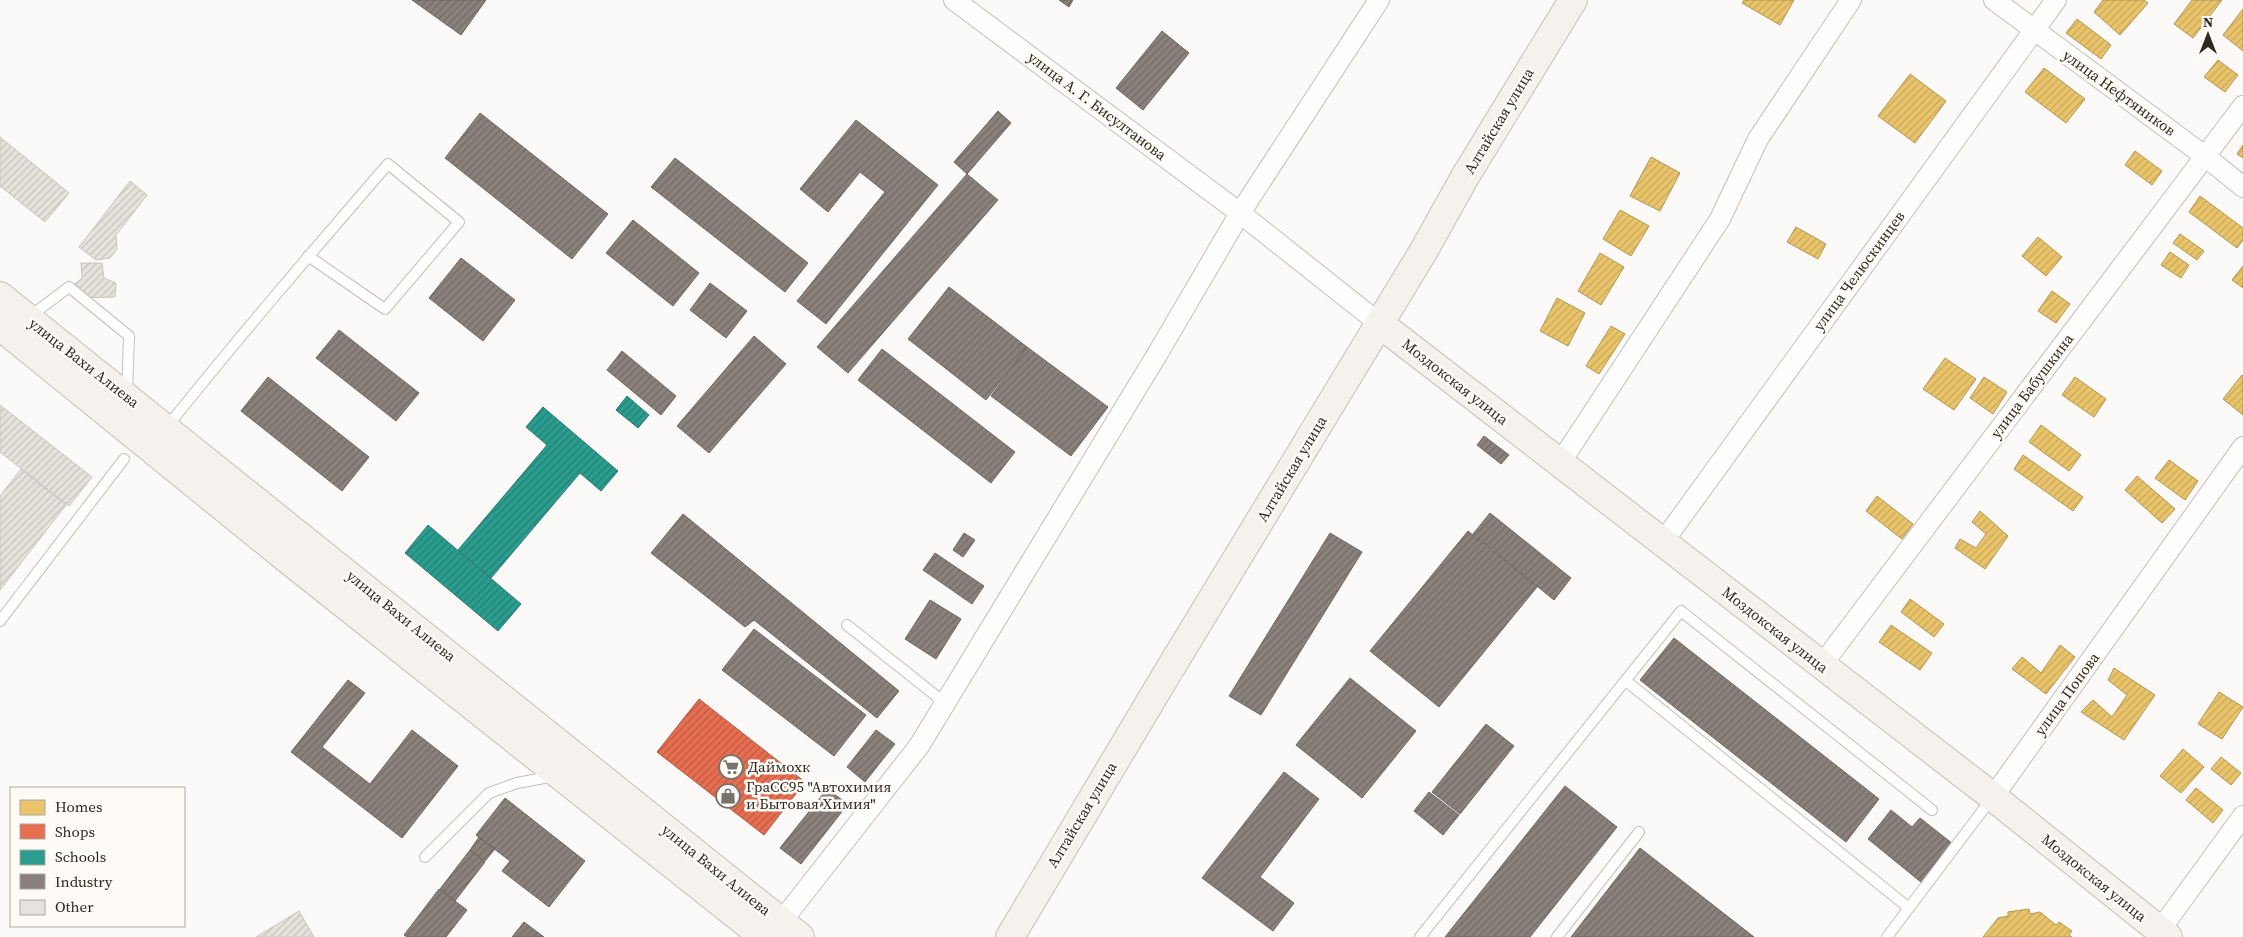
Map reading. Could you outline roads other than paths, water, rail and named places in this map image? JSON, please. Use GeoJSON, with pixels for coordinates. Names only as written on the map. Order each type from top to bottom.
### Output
{"type":"FeatureCollection","features":[{"type":"Feature","properties":{"kind":"main road","name":"Алтайская улица"},"geometry":{"type":"LineString","coordinates":[[1010,937],[1164,677],[1380,324],[1466,175],[1573,0]]}},
{"type":"Feature","properties":{"kind":"main road","name":"улица Вахи Алиева"},"geometry":{"type":"LineString","coordinates":[[0,296],[166,428],[782,932]]}},
{"type":"Feature","properties":{"kind":"main road","name":"Моздокская улица"},"geometry":{"type":"LineString","coordinates":[[1380,324],[1993,797],[2164,934]]}},
{"type":"Feature","properties":{"kind":"main road","name":"улица Вахи Алиева"},"geometry":{"type":"LineString","coordinates":[[0,326],[278,552],[560,776],[782,932]]}},
{"type":"Feature","properties":{"kind":"street","name":"улица А. Г. Бисултанова"},"geometry":{"type":"LineString","coordinates":[[954,0],[1240,213],[1380,324]]}},
{"type":"Feature","properties":{"kind":"street"},"geometry":{"type":"LineString","coordinates":[[782,932],[919,746],[1158,353],[1240,213],[1379,0]]}},
{"type":"Feature","properties":{"kind":"street"},"geometry":{"type":"LineString","coordinates":[[1560,463],[1720,218],[1758,139],[1852,0]]}},
{"type":"Feature","properties":{"kind":"street","name":"улица Нефтяников"},"geometry":{"type":"LineString","coordinates":[[1994,0],[2206,157],[2243,187]]}},
{"type":"Feature","properties":{"kind":"street","name":"улица Челюскинцев"},"geometry":{"type":"LineString","coordinates":[[1663,542],[2056,0]]}},
{"type":"Feature","properties":{"kind":"street","name":"улица Бабушкина"},"geometry":{"type":"LineString","coordinates":[[1821,666],[2243,106]]}},
{"type":"Feature","properties":{"kind":"street","name":"улица Попова"},"geometry":{"type":"LineString","coordinates":[[1993,797],[2243,448]]}},
{"type":"Feature","properties":{"kind":"street"},"geometry":{"type":"LineString","coordinates":[[2164,934],[2243,816]]}},
{"type":"Feature","properties":{"kind":"lane"},"geometry":{"type":"LineString","coordinates":[[166,428],[308,256],[388,164],[459,222],[385,309],[308,256]]}},
{"type":"Feature","properties":{"kind":"lane"},"geometry":{"type":"LineString","coordinates":[[28,318],[69,287],[77,293],[130,336],[127,397]]}},
{"type":"Feature","properties":{"kind":"lane"},"geometry":{"type":"LineString","coordinates":[[0,621],[124,459]]}},
{"type":"Feature","properties":{"kind":"lane"},"geometry":{"type":"LineString","coordinates":[[1420,937],[1681,611],[1932,810]]}},
{"type":"Feature","properties":{"kind":"lane"},"geometry":{"type":"LineString","coordinates":[[847,625],[944,703]]}},
{"type":"Feature","properties":{"kind":"lane"},"geometry":{"type":"LineString","coordinates":[[1626,681],[1909,908]]}},
{"type":"Feature","properties":{"kind":"lane"},"geometry":{"type":"LineString","coordinates":[[425,858],[489,793],[517,783],[560,776]]}},
{"type":"Feature","properties":{"kind":"lane","name":"улица Попова"},"geometry":{"type":"LineString","coordinates":[[1887,937],[1993,797]]}},
{"type":"Feature","properties":{"kind":"lane"},"geometry":{"type":"LineString","coordinates":[[1557,937],[1639,832]]}},
{"type":"Feature","properties":{"kind":"lane"},"geometry":{"type":"LineString","coordinates":[[1010,937],[1017,937]]}},
{"type":"Feature","properties":{"kind":"place","name":"Даймохк"},"geometry":{"type":"Point","coordinates":[731,767]}},
{"type":"Feature","properties":{"kind":"place","name":"ГраСС95 \"Автохимия и Бытовая Химия\""},"geometry":{"type":"Point","coordinates":[728,796]}}]}
